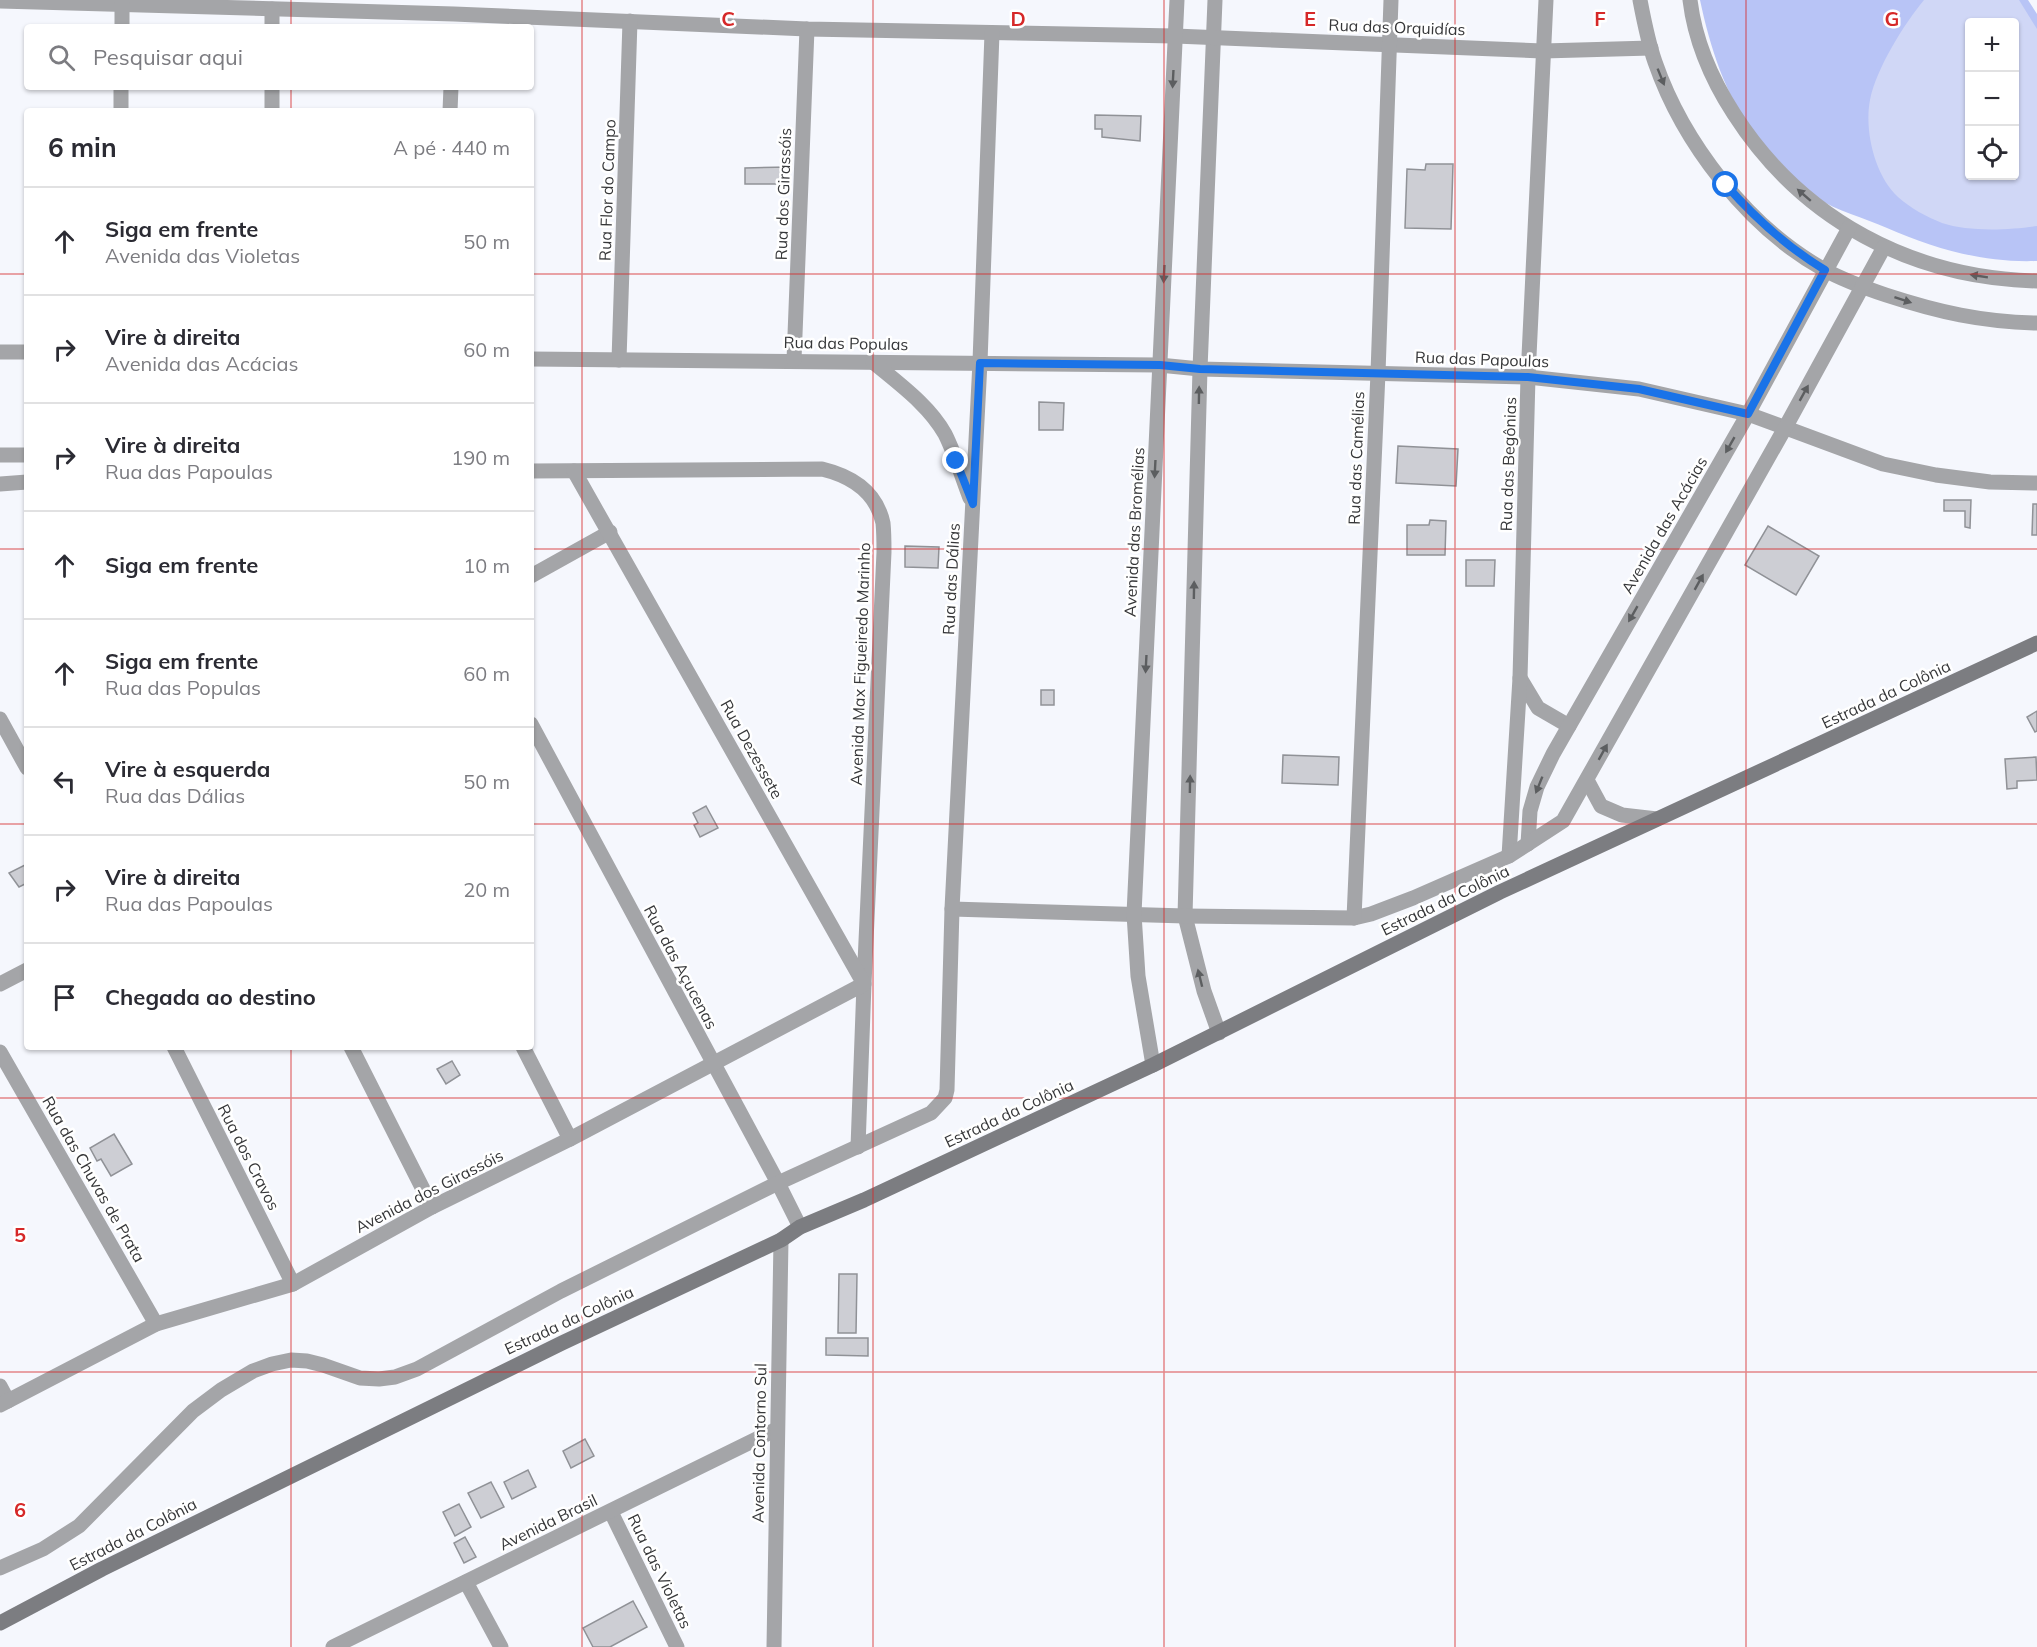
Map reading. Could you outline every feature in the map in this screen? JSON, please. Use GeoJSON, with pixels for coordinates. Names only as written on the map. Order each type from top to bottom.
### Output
{"type":"FeatureCollection","features":[{"type":"Feature","properties":{"kind":"main road","name":"Estrada da Colônia"},"geometry":{"type":"LineString","coordinates":[[0,1623],[102,1569],[519,1364],[781,1240],[800,1227],[864,1200],[1153,1065],[1500,892],[2037,643]]}},
{"type":"Feature","properties":{"kind":"street","name":"Avenida das Bromélias"},"geometry":{"type":"LineString","coordinates":[[1153,1065],[1138,976],[1134,914],[1177,0]]}},
{"type":"Feature","properties":{"kind":"street"},"geometry":{"type":"LineString","coordinates":[[1215,0],[1200,369],[1185,916],[1204,990],[1219,1033]]}},
{"type":"Feature","properties":{"kind":"street","name":"Rua das Camélias"},"geometry":{"type":"LineString","coordinates":[[1354,918],[1378,373],[1391,0]]}},
{"type":"Feature","properties":{"kind":"street","name":"Rua das Begônias"},"geometry":{"type":"LineString","coordinates":[[1509,856],[1520,678],[1528,377],[1546,0]]}},
{"type":"Feature","properties":{"kind":"street"},"geometry":{"type":"LineString","coordinates":[[1640,0],[1651,48],[1668,95],[1685,127],[1704,157],[1726,185],[1750,212],[1777,236],[1825,270],[1863,287],[1937,311],[1982,319],[2037,323]]}},
{"type":"Feature","properties":{"kind":"street"},"geometry":{"type":"LineString","coordinates":[[1690,0],[1693,24],[1712,75],[1744,130],[1784,178],[1808,199],[1849,228],[1884,247],[1918,261],[1949,271],[1981,277],[2037,281]]}},
{"type":"Feature","properties":{"kind":"street","name":"Rua das Orquidías"},"geometry":{"type":"LineString","coordinates":[[0,1],[272,9],[454,20],[630,21],[807,29],[1175,36],[1543,51],[1651,48]]}},
{"type":"Feature","properties":{"kind":"street"},"geometry":{"type":"LineString","coordinates":[[122,4],[122,24]]}},
{"type":"Feature","properties":{"kind":"street"},"geometry":{"type":"LineString","coordinates":[[272,9],[272,24]]}},
{"type":"Feature","properties":{"kind":"street","name":"Rua Flor do Campo"},"geometry":{"type":"LineString","coordinates":[[619,360],[630,21]]}},
{"type":"Feature","properties":{"kind":"street","name":"Rua dos Girassóis"},"geometry":{"type":"LineString","coordinates":[[795,360],[807,29]]}},
{"type":"Feature","properties":{"kind":"street","name":"Rua das Dálias"},"geometry":{"type":"LineString","coordinates":[[858,1147],[931,1113],[945,1098],[947,1090],[952,909],[980,363],[992,33]]}},
{"type":"Feature","properties":{"kind":"street"},"geometry":{"type":"LineString","coordinates":[[121,90],[121,108]]}},
{"type":"Feature","properties":{"kind":"street"},"geometry":{"type":"LineString","coordinates":[[272,90],[272,108]]}},
{"type":"Feature","properties":{"kind":"street"},"geometry":{"type":"LineString","coordinates":[[450,108],[451,90]]}},
{"type":"Feature","properties":{"kind":"street","name":"Avenida das Acácias"},"geometry":{"type":"LineString","coordinates":[[1528,844],[1530,811],[1537,787],[1569,726],[1748,414],[1849,228]]}},
{"type":"Feature","properties":{"kind":"street"},"geometry":{"type":"LineString","coordinates":[[952,909],[1354,918],[1413,898],[1509,856],[1563,821],[1785,428],[1884,247]]}},
{"type":"Feature","properties":{"kind":"street"},"geometry":{"type":"LineString","coordinates":[[0,352],[24,352]]}},
{"type":"Feature","properties":{"kind":"street","name":"Rua das Populas"},"geometry":{"type":"LineString","coordinates":[[534,359],[1160,365],[1200,369]]}},
{"type":"Feature","properties":{"kind":"street"},"geometry":{"type":"LineString","coordinates":[[873,362],[916,400],[944,433],[973,504]]}},
{"type":"Feature","properties":{"kind":"street","name":"Rua das Papoulas"},"geometry":{"type":"LineString","coordinates":[[1200,369],[1528,377],[1639,389],[1748,414],[1883,464],[1936,476],[1990,482],[2037,483]]}},
{"type":"Feature","properties":{"kind":"street"},"geometry":{"type":"LineString","coordinates":[[0,455],[24,455]]}},
{"type":"Feature","properties":{"kind":"street","name":"Avenida Max Figueiredo Marinho"},"geometry":{"type":"LineString","coordinates":[[534,471],[822,469],[842,474],[856,483],[863,488],[874,503],[883,523],[884,552],[858,1147]]}},
{"type":"Feature","properties":{"kind":"street","name":"Rua Dezessete"},"geometry":{"type":"LineString","coordinates":[[574,471],[864,984]]}},
{"type":"Feature","properties":{"kind":"street"},"geometry":{"type":"LineString","coordinates":[[0,484],[24,482]]}},
{"type":"Feature","properties":{"kind":"street"},"geometry":{"type":"LineString","coordinates":[[534,574],[610,532]]}},
{"type":"Feature","properties":{"kind":"street"},"geometry":{"type":"LineString","coordinates":[[1520,678],[1538,708],[1569,726]]}},
{"type":"Feature","properties":{"kind":"street"},"geometry":{"type":"LineString","coordinates":[[0,719],[24,763]]}},
{"type":"Feature","properties":{"kind":"street","name":"Rua das Açucenas"},"geometry":{"type":"LineString","coordinates":[[534,730],[800,1227]]}},
{"type":"Feature","properties":{"kind":"street"},"geometry":{"type":"LineString","coordinates":[[1587,780],[1601,806],[1622,815],[1657,819]]}},
{"type":"Feature","properties":{"kind":"street"},"geometry":{"type":"LineString","coordinates":[[0,984],[24,972]]}},
{"type":"Feature","properties":{"kind":"street","name":"Avenida dos Girassóis"},"geometry":{"type":"LineString","coordinates":[[4,1403],[156,1324],[293,1284],[432,1207],[570,1139],[864,984]]}},
{"type":"Feature","properties":{"kind":"street","name":"Rua dos Cravos"},"geometry":{"type":"LineString","coordinates":[[176,1050],[293,1284]]}},
{"type":"Feature","properties":{"kind":"street"},"geometry":{"type":"LineString","coordinates":[[353,1050],[432,1207]]}},
{"type":"Feature","properties":{"kind":"street"},"geometry":{"type":"LineString","coordinates":[[525,1050],[570,1139]]}},
{"type":"Feature","properties":{"kind":"street","name":"Rua das Chuvas de Prata"},"geometry":{"type":"LineString","coordinates":[[0,1052],[156,1324]]}},
{"type":"Feature","properties":{"kind":"street"},"geometry":{"type":"LineString","coordinates":[[0,1568],[44,1549],[80,1526],[193,1411],[221,1390],[253,1371],[291,1360],[323,1365],[360,1378],[395,1377],[417,1369],[561,1291],[778,1183],[858,1147]]}},
{"type":"Feature","properties":{"kind":"street","name":"Avenida Contorno Sul"},"geometry":{"type":"LineString","coordinates":[[774,1647],[781,1240]]}},
{"type":"Feature","properties":{"kind":"street"},"geometry":{"type":"LineString","coordinates":[[0,1386],[4,1403]]}},
{"type":"Feature","properties":{"kind":"street","name":"Avenida Brasil"},"geometry":{"type":"LineString","coordinates":[[333,1647],[611,1512],[777,1428]]}},
{"type":"Feature","properties":{"kind":"street","name":"Rua das Violetas"},"geometry":{"type":"LineString","coordinates":[[611,1512],[677,1647]]}},
{"type":"Feature","properties":{"kind":"street"},"geometry":{"type":"LineString","coordinates":[[466,1582],[501,1647]]}},
{"type":"Feature","properties":{"kind":"shaded area"},"geometry":{"type":"Polygon","coordinates":[[[1700,0],[2028,0],[2037,14],[2037,261],[1998,260],[1942,248],[1905,236],[1816,197],[1801,185],[1744,120],[1727,87],[1714,53],[1700,0]]]}},
{"type":"Feature","properties":{"kind":"shaded area"},"geometry":{"type":"Polygon","coordinates":[[[1924,0],[2019,0],[2037,29],[2037,226],[1989,229],[1952,226],[1919,212],[1898,197],[1890,188],[1877,165],[1873,152],[1869,112],[1870,100],[1878,75],[1900,34],[1924,0]]]}},
{"type":"Feature","properties":{"kind":"building"},"geometry":{"type":"Polygon","coordinates":[[[1095,115],[1141,116],[1140,141],[1102,137],[1102,129],[1095,129],[1095,115]]]}},
{"type":"Feature","properties":{"kind":"building"},"geometry":{"type":"Polygon","coordinates":[[[1426,164],[1453,164],[1451,229],[1405,228],[1407,169],[1425,170],[1426,164]]]}},
{"type":"Feature","properties":{"kind":"building"},"geometry":{"type":"Polygon","coordinates":[[[789,167],[789,184],[745,184],[745,168],[789,167]]]}},
{"type":"Feature","properties":{"kind":"building"},"geometry":{"type":"Polygon","coordinates":[[[1039,402],[1064,403],[1063,430],[1039,430],[1039,402]]]}},
{"type":"Feature","properties":{"kind":"building"},"geometry":{"type":"Polygon","coordinates":[[[1398,446],[1458,449],[1456,486],[1396,483],[1398,446]]]}},
{"type":"Feature","properties":{"kind":"building"},"geometry":{"type":"Polygon","coordinates":[[[1944,500],[1971,500],[1970,528],[1965,527],[1965,511],[1944,511],[1944,500]]]}},
{"type":"Feature","properties":{"kind":"building"},"geometry":{"type":"Polygon","coordinates":[[[2033,504],[2037,504],[2037,535],[2032,535],[2033,504]]]}},
{"type":"Feature","properties":{"kind":"building"},"geometry":{"type":"Polygon","coordinates":[[[1430,520],[1446,521],[1445,555],[1407,555],[1407,525],[1429,525],[1430,520]]]}},
{"type":"Feature","properties":{"kind":"building"},"geometry":{"type":"Polygon","coordinates":[[[1768,526],[1819,556],[1796,595],[1745,565],[1768,526]]]}},
{"type":"Feature","properties":{"kind":"building"},"geometry":{"type":"Polygon","coordinates":[[[905,546],[939,547],[938,568],[905,567],[905,546]]]}},
{"type":"Feature","properties":{"kind":"building"},"geometry":{"type":"Polygon","coordinates":[[[1466,560],[1495,560],[1494,586],[1466,586],[1466,560]]]}},
{"type":"Feature","properties":{"kind":"building"},"geometry":{"type":"Polygon","coordinates":[[[1041,690],[1054,690],[1054,705],[1041,705],[1041,690]]]}},
{"type":"Feature","properties":{"kind":"building"},"geometry":{"type":"Polygon","coordinates":[[[2037,711],[2037,731],[2035,732],[2027,717],[2037,711]]]}},
{"type":"Feature","properties":{"kind":"building"},"geometry":{"type":"Polygon","coordinates":[[[1283,755],[1339,757],[1338,785],[1282,783],[1283,755]]]}},
{"type":"Feature","properties":{"kind":"building"},"geometry":{"type":"Polygon","coordinates":[[[2036,757],[2037,780],[2017,781],[2017,788],[2007,789],[2005,759],[2036,757]]]}},
{"type":"Feature","properties":{"kind":"building"},"geometry":{"type":"Polygon","coordinates":[[[706,806],[718,828],[700,837],[694,825],[698,823],[693,813],[706,806]]]}},
{"type":"Feature","properties":{"kind":"building"},"geometry":{"type":"Polygon","coordinates":[[[24,866],[24,884],[19,887],[9,873],[24,866]]]}},
{"type":"Feature","properties":{"kind":"building"},"geometry":{"type":"Polygon","coordinates":[[[452,1061],[460,1075],[446,1084],[437,1069],[452,1061]]]}},
{"type":"Feature","properties":{"kind":"building"},"geometry":{"type":"Polygon","coordinates":[[[114,1134],[132,1164],[111,1176],[101,1159],[97,1161],[90,1148],[114,1134]]]}},
{"type":"Feature","properties":{"kind":"building"},"geometry":{"type":"Polygon","coordinates":[[[839,1274],[857,1274],[856,1333],[838,1333],[839,1274]]]}},
{"type":"Feature","properties":{"kind":"building"},"geometry":{"type":"Polygon","coordinates":[[[826,1338],[868,1338],[868,1356],[826,1355],[826,1338]]]}},
{"type":"Feature","properties":{"kind":"building"},"geometry":{"type":"Polygon","coordinates":[[[585,1439],[594,1456],[571,1468],[563,1451],[585,1439]]]}},
{"type":"Feature","properties":{"kind":"building"},"geometry":{"type":"Polygon","coordinates":[[[528,1470],[536,1487],[512,1499],[504,1482],[528,1470]]]}},
{"type":"Feature","properties":{"kind":"building"},"geometry":{"type":"Polygon","coordinates":[[[491,1482],[504,1507],[481,1518],[468,1493],[491,1482]]]}},
{"type":"Feature","properties":{"kind":"building"},"geometry":{"type":"Polygon","coordinates":[[[459,1504],[471,1527],[455,1536],[443,1512],[459,1504]]]}},
{"type":"Feature","properties":{"kind":"building"},"geometry":{"type":"Polygon","coordinates":[[[465,1537],[476,1557],[464,1563],[454,1543],[465,1537]]]}},
{"type":"Feature","properties":{"kind":"building"},"geometry":{"type":"Polygon","coordinates":[[[633,1601],[647,1627],[610,1647],[593,1647],[583,1628],[633,1601]]]}},
{"type":"Feature","properties":{"kind":"route"},"geometry":{"type":"LineString","coordinates":[[956,461],[973,504],[980,363],[1160,365],[1200,369],[1528,377],[1639,389],[1748,414],[1825,270],[1777,236],[1750,212],[1726,185]]}}]}
